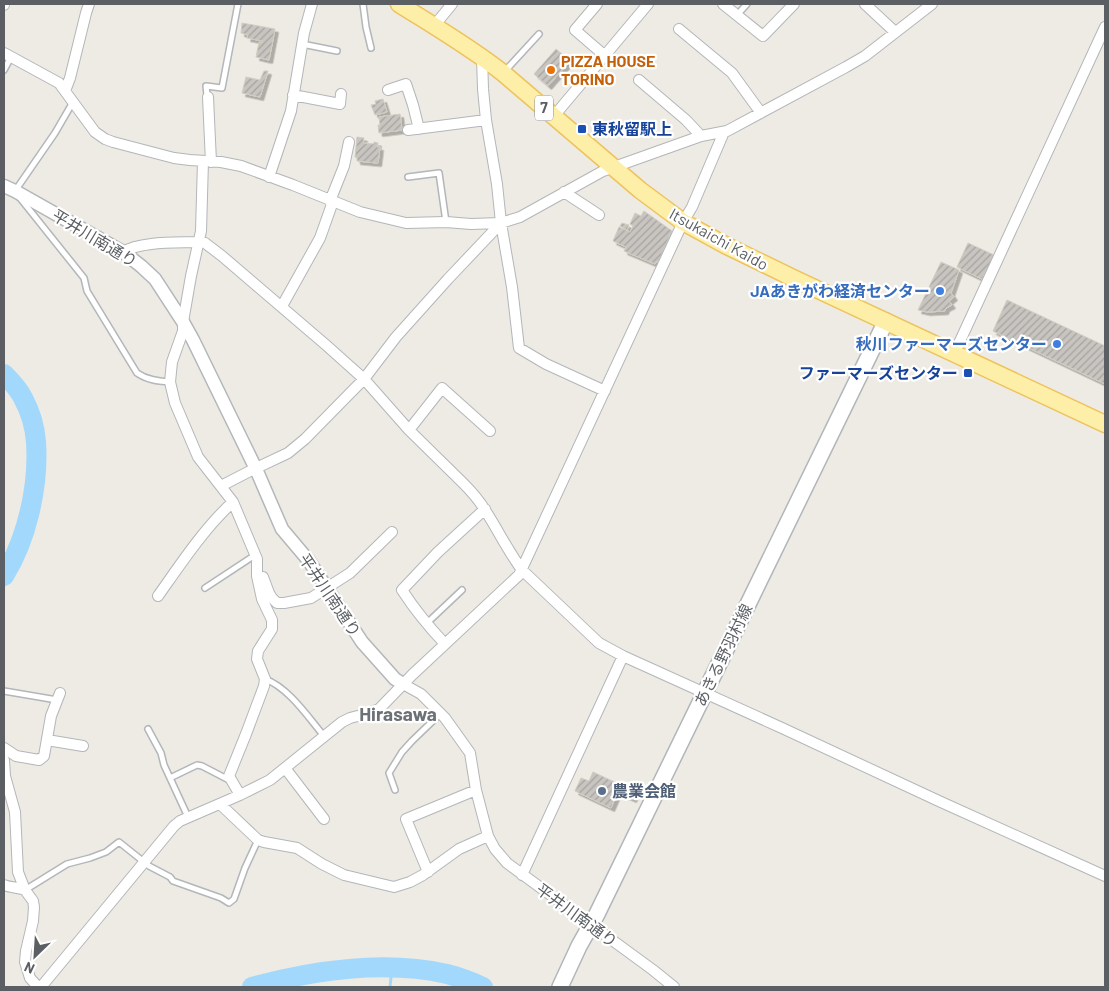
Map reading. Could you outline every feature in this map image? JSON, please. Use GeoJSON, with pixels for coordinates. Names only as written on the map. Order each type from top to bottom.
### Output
{"type":"FeatureCollection","features":[{"type":"Feature","properties":{"kind":"main road","name":"Itsukaichi Kaido"},"geometry":{"type":"LineString","coordinates":[[399,4],[482,57],[503,73],[640,190],[683,222],[725,246],[795,280],[1105,424]]}},
{"type":"Feature","properties":{"kind":"main road","name":"あきる野羽村線"},"geometry":{"type":"LineString","coordinates":[[560,987],[886,321]]}},
{"type":"Feature","properties":{"kind":"street"},"geometry":{"type":"LineString","coordinates":[[65,91],[89,4]]}},
{"type":"Feature","properties":{"kind":"street"},"geometry":{"type":"LineString","coordinates":[[269,177],[291,110],[302,44],[312,4]]}},
{"type":"Feature","properties":{"kind":"street"},"geometry":{"type":"LineString","coordinates":[[434,26],[452,4]]}},
{"type":"Feature","properties":{"kind":"street"},"geometry":{"type":"LineString","coordinates":[[597,4],[575,30],[604,55]]}},
{"type":"Feature","properties":{"kind":"street"},"geometry":{"type":"LineString","coordinates":[[554,116],[648,4]]}},
{"type":"Feature","properties":{"kind":"street"},"geometry":{"type":"LineString","coordinates":[[723,4],[763,36],[794,4]]}},
{"type":"Feature","properties":{"kind":"street"},"geometry":{"type":"LineString","coordinates":[[864,4],[895,32]]}},
{"type":"Feature","properties":{"kind":"street"},"geometry":{"type":"LineString","coordinates":[[7,55],[59,84],[96,132],[105,138],[174,158],[220,162],[240,166],[360,212],[406,224],[446,222],[471,224],[501,223],[520,217],[603,171],[701,136],[724,132],[865,56],[932,4]]}},
{"type":"Feature","properties":{"kind":"street"},"geometry":{"type":"LineString","coordinates":[[954,354],[1105,27]]}},
{"type":"Feature","properties":{"kind":"street"},"geometry":{"type":"LineString","coordinates":[[679,29],[732,73],[761,113]]}},
{"type":"Feature","properties":{"kind":"street"},"geometry":{"type":"LineString","coordinates":[[482,57],[486,120],[512,287],[519,348],[546,364],[606,390]]}},
{"type":"Feature","properties":{"kind":"street"},"geometry":{"type":"LineString","coordinates":[[639,80],[686,120],[701,136]]}},
{"type":"Feature","properties":{"kind":"street"},"geometry":{"type":"LineString","coordinates":[[388,90],[406,84],[419,129]]}},
{"type":"Feature","properties":{"kind":"street"},"geometry":{"type":"LineString","coordinates":[[294,96],[340,104],[341,94]]}},
{"type":"Feature","properties":{"kind":"street"},"geometry":{"type":"LineString","coordinates":[[208,97],[207,161],[201,231],[190,276],[183,331],[172,362],[170,382],[175,403],[198,457],[233,502],[269,593],[277,602],[284,603],[311,598],[350,574],[392,532]]}},
{"type":"Feature","properties":{"kind":"street"},"geometry":{"type":"LineString","coordinates":[[408,130],[486,120]]}},
{"type":"Feature","properties":{"kind":"street"},"geometry":{"type":"LineString","coordinates":[[4,760],[5,776],[15,812],[18,872],[25,890],[33,901],[34,907],[33,921],[26,951],[26,962],[30,978],[39,987],[174,826],[180,821],[270,780],[342,722],[379,708],[520,575],[683,222],[692,207],[724,132]]}},
{"type":"Feature","properties":{"kind":"street"},"geometry":{"type":"LineString","coordinates":[[282,306],[320,238],[332,206],[332,196],[344,166],[348,142]]}},
{"type":"Feature","properties":{"kind":"street","name":"平井川南通り"},"geometry":{"type":"LineString","coordinates":[[9,188],[123,252],[154,279],[183,322],[256,469],[282,529],[309,561],[362,642],[396,680],[421,694],[440,714],[470,753],[476,790],[488,836],[495,849],[507,863],[522,875],[674,987]]}},
{"type":"Feature","properties":{"kind":"street"},"geometry":{"type":"LineString","coordinates":[[564,192],[599,216]]}},
{"type":"Feature","properties":{"kind":"street"},"geometry":{"type":"LineString","coordinates":[[222,486],[293,450],[364,379],[396,337],[501,223]]}},
{"type":"Feature","properties":{"kind":"street"},"geometry":{"type":"LineString","coordinates":[[123,252],[129,248],[143,245],[199,242],[205,243],[222,256],[364,379],[409,430],[463,483],[485,509],[514,560],[522,570],[599,643],[623,656],[1105,876]]}},
{"type":"Feature","properties":{"kind":"street"},"geometry":{"type":"LineString","coordinates":[[409,430],[442,388],[490,431]]}},
{"type":"Feature","properties":{"kind":"street"},"geometry":{"type":"LineString","coordinates":[[158,596],[191,550],[223,511],[233,502]]}},
{"type":"Feature","properties":{"kind":"street"},"geometry":{"type":"LineString","coordinates":[[445,644],[426,624],[402,590],[438,552],[485,509]]}},
{"type":"Feature","properties":{"kind":"street"},"geometry":{"type":"LineString","coordinates":[[240,795],[229,776],[264,686],[265,679],[257,659],[258,651],[272,629],[272,620],[262,599],[256,557]]}},
{"type":"Feature","properties":{"kind":"street"},"geometry":{"type":"LineString","coordinates":[[522,875],[623,656]]}},
{"type":"Feature","properties":{"kind":"street"},"geometry":{"type":"LineString","coordinates":[[4,748],[16,756],[39,760],[44,756],[51,716],[59,697]]}},
{"type":"Feature","properties":{"kind":"street"},"geometry":{"type":"LineString","coordinates":[[46,740],[83,746]]}},
{"type":"Feature","properties":{"kind":"street"},"geometry":{"type":"LineString","coordinates":[[285,768],[324,819]]}},
{"type":"Feature","properties":{"kind":"street"},"geometry":{"type":"LineString","coordinates":[[428,872],[406,819],[476,790]]}},
{"type":"Feature","properties":{"kind":"street"},"geometry":{"type":"LineString","coordinates":[[220,804],[258,840],[297,848],[344,875],[394,887],[410,882],[428,872],[459,849],[488,836]]}},
{"type":"Feature","properties":{"kind":"street"},"geometry":{"type":"LineString","coordinates":[[5,887],[19,887],[25,890]]}},
{"type":"Feature","properties":{"kind":"lane"},"geometry":{"type":"LineString","coordinates":[[208,97],[206,86],[222,88],[238,4]]}},
{"type":"Feature","properties":{"kind":"lane"},"geometry":{"type":"LineString","coordinates":[[363,4],[371,48]]}},
{"type":"Feature","properties":{"kind":"lane"},"geometry":{"type":"LineString","coordinates":[[737,15],[747,4]]}},
{"type":"Feature","properties":{"kind":"lane"},"geometry":{"type":"LineString","coordinates":[[503,73],[539,34]]}},
{"type":"Feature","properties":{"kind":"lane"},"geometry":{"type":"LineString","coordinates":[[302,44],[337,51]]}},
{"type":"Feature","properties":{"kind":"lane"},"geometry":{"type":"LineString","coordinates":[[4,70],[7,55]]}},
{"type":"Feature","properties":{"kind":"lane"},"geometry":{"type":"LineString","coordinates":[[73,102],[55,133],[9,188],[67,255],[84,278],[87,291],[137,373],[150,379],[170,382]]}},
{"type":"Feature","properties":{"kind":"lane"},"geometry":{"type":"LineString","coordinates":[[408,177],[439,173],[446,222]]}},
{"type":"Feature","properties":{"kind":"lane"},"geometry":{"type":"LineString","coordinates":[[205,588],[256,557]]}},
{"type":"Feature","properties":{"kind":"lane"},"geometry":{"type":"LineString","coordinates":[[426,624],[462,590]]}},
{"type":"Feature","properties":{"kind":"lane"},"geometry":{"type":"LineString","coordinates":[[265,679],[274,683],[298,704],[324,736]]}},
{"type":"Feature","properties":{"kind":"lane"},"geometry":{"type":"LineString","coordinates":[[4,691],[59,697]]}},
{"type":"Feature","properties":{"kind":"lane"},"geometry":{"type":"LineString","coordinates":[[395,790],[389,773],[402,752],[440,714]]}},
{"type":"Feature","properties":{"kind":"lane"},"geometry":{"type":"LineString","coordinates":[[148,729],[188,818]]}},
{"type":"Feature","properties":{"kind":"lane"},"geometry":{"type":"LineString","coordinates":[[170,778],[197,765],[232,781]]}},
{"type":"Feature","properties":{"kind":"lane"},"geometry":{"type":"LineString","coordinates":[[25,890],[67,864],[106,852],[119,842],[144,862],[170,877],[173,881],[221,898],[229,903],[234,899],[258,840]]}},
{"type":"Feature","properties":{"kind":"building"},"geometry":{"type":"Polygon","coordinates":[[[242,23],[275,29],[269,60],[256,57],[259,42],[262,43],[263,41],[247,38],[248,35],[241,33],[242,23]]]}},
{"type":"Feature","properties":{"kind":"building"},"geometry":{"type":"Polygon","coordinates":[[[556,49],[570,61],[548,86],[534,74],[556,49]]]}},
{"type":"Feature","properties":{"kind":"building"},"geometry":{"type":"Polygon","coordinates":[[[264,71],[268,71],[260,97],[242,93],[246,77],[260,80],[264,71]]]}},
{"type":"Feature","properties":{"kind":"building"},"geometry":{"type":"Polygon","coordinates":[[[383,99],[387,112],[375,115],[371,105],[376,104],[375,101],[383,99]]]}},
{"type":"Feature","properties":{"kind":"building"},"geometry":{"type":"Polygon","coordinates":[[[400,114],[402,130],[379,133],[379,117],[400,114]]]}},
{"type":"Feature","properties":{"kind":"building"},"geometry":{"type":"Polygon","coordinates":[[[357,137],[364,138],[363,143],[378,143],[377,147],[380,147],[378,163],[357,161],[355,157],[357,137]]]}},
{"type":"Feature","properties":{"kind":"building"},"geometry":{"type":"Polygon","coordinates":[[[644,211],[672,231],[658,262],[655,264],[624,251],[626,247],[613,241],[619,227],[630,232],[633,226],[630,224],[635,213],[641,216],[644,211]]]}},
{"type":"Feature","properties":{"kind":"building"},"geometry":{"type":"Polygon","coordinates":[[[622,223],[629,225],[627,230],[620,226],[622,223]]]}},
{"type":"Feature","properties":{"kind":"building"},"geometry":{"type":"Polygon","coordinates":[[[968,243],[994,255],[982,279],[957,267],[968,243]]]}},
{"type":"Feature","properties":{"kind":"building"},"geometry":{"type":"Polygon","coordinates":[[[941,262],[959,270],[951,293],[954,297],[949,301],[952,305],[946,308],[945,311],[927,312],[918,310],[941,262]]]}},
{"type":"Feature","properties":{"kind":"building"},"geometry":{"type":"Polygon","coordinates":[[[1007,300],[1105,346],[1105,384],[993,331],[1007,300]]]}},
{"type":"Feature","properties":{"kind":"building"},"geometry":{"type":"Polygon","coordinates":[[[593,772],[621,785],[611,808],[575,791],[581,778],[589,781],[593,772]]]}},
{"type":"Feature","properties":{"kind":"building"},"geometry":{"type":"Polygon","coordinates":[[[623,784],[637,790],[633,799],[619,793],[623,784]]]}},
{"type":"Feature","properties":{"kind":"waterway"},"geometry":{"type":"LineString","coordinates":[[4,374],[19,391],[26,403],[35,436],[36,459],[36,476],[30,512],[19,546],[4,576]]}},
{"type":"Feature","properties":{"kind":"waterway"},"geometry":{"type":"LineString","coordinates":[[252,987],[299,976],[374,967],[423,970],[447,974],[483,987]]}},
{"type":"Feature","properties":{"kind":"waterway"},"geometry":{"type":"LineString","coordinates":[[390,987],[392,968]]}},
{"type":"Feature","properties":{"kind":"place","name":"PIZZA HOUSE TORINO"},"geometry":{"type":"Point","coordinates":[551,70]}},
{"type":"Feature","properties":{"kind":"place","name":"東秋留駅上"},"geometry":{"type":"Point","coordinates":[582,129]}},
{"type":"Feature","properties":{"kind":"place","name":"JAあきがわ経済センター"},"geometry":{"type":"Point","coordinates":[940,291]}},
{"type":"Feature","properties":{"kind":"place","name":"秋川ファーマーズセンター"},"geometry":{"type":"Point","coordinates":[1057,344]}},
{"type":"Feature","properties":{"kind":"place","name":"ファーマーズセンター"},"geometry":{"type":"Point","coordinates":[968,373]}},
{"type":"Feature","properties":{"kind":"place","name":"農業会館"},"geometry":{"type":"Point","coordinates":[602,791]}},
{"type":"Feature","properties":{"kind":"district","name":"Hirasawa"},"geometry":{"type":"Point","coordinates":[398,714]}}]}
